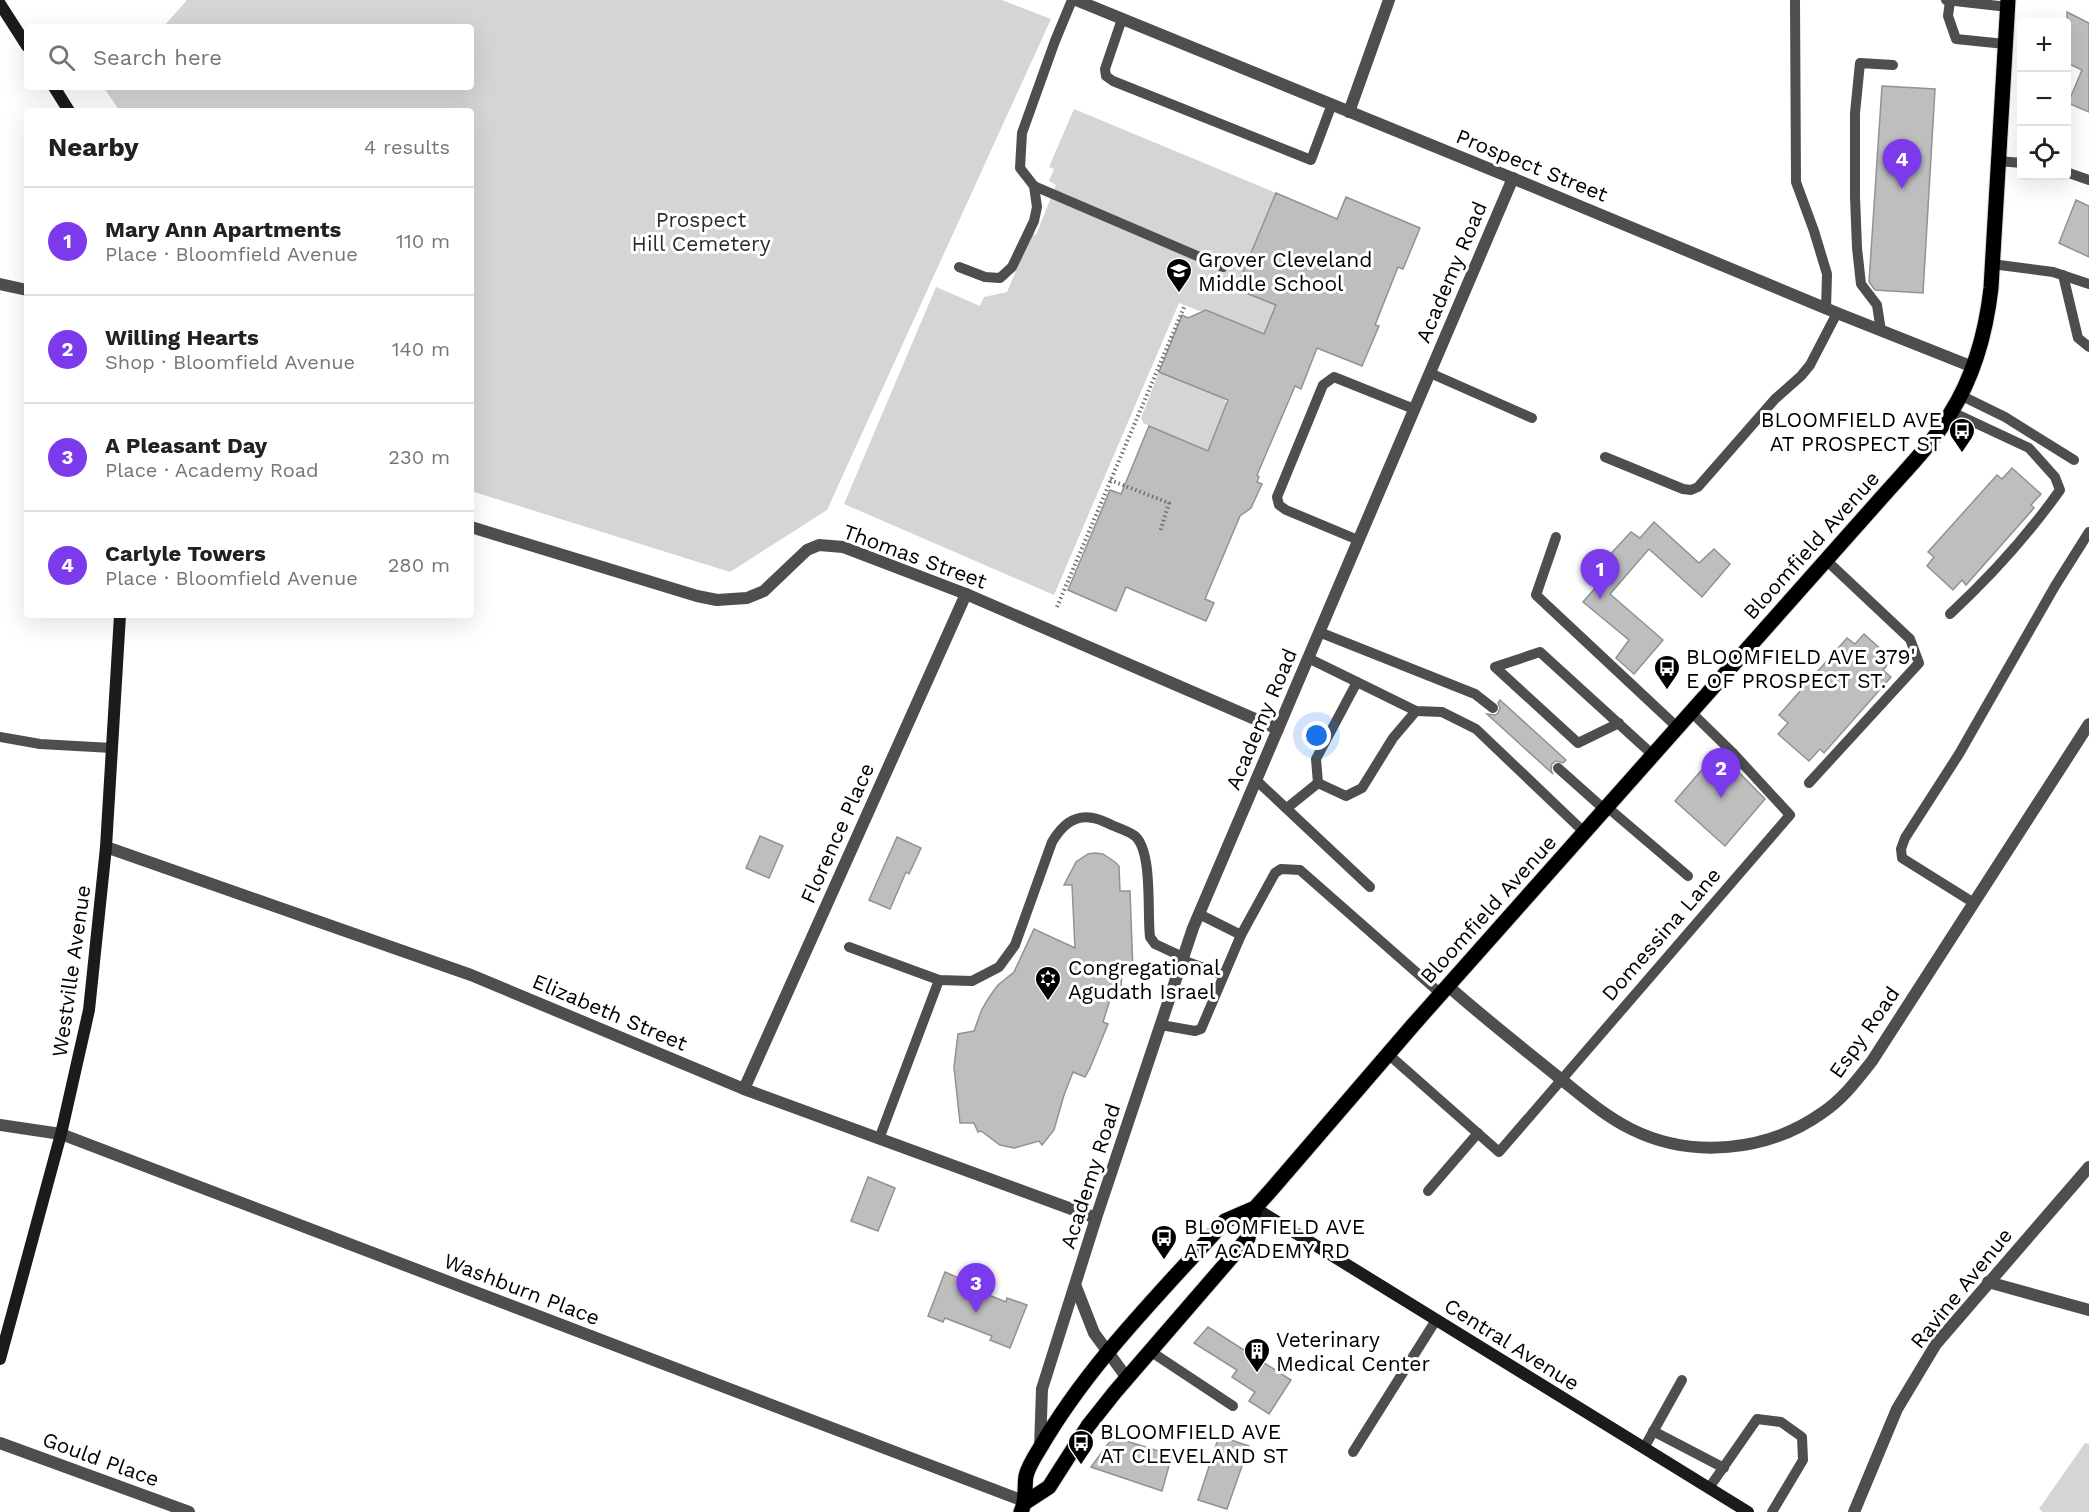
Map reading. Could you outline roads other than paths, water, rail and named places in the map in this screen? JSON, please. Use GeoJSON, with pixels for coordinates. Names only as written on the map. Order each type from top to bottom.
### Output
{"type":"FeatureCollection","features":[{"type":"Feature","properties":{"kind":"main road","name":"Bloomfield Avenue"},"geometry":{"type":"LineString","coordinates":[[1024,1507],[1026,1475],[1040,1448],[1071,1400],[1109,1353],[1226,1221],[1255,1208],[1444,990],[1909,466],[1952,412],[1973,367],[1987,319],[2008,3]]}},
{"type":"Feature","properties":{"kind":"main road","name":"Bloomfield Avenue"},"geometry":{"type":"LineString","coordinates":[[1024,1507],[1049,1487],[1088,1426],[1248,1238],[1255,1208]]}},
{"type":"Feature","properties":{"kind":"street","name":"Prospect Street"},"geometry":{"type":"LineString","coordinates":[[1074,0],[1973,367]]}},
{"type":"Feature","properties":{"kind":"street"},"geometry":{"type":"LineString","coordinates":[[1349,112],[1389,0]]}},
{"type":"Feature","properties":{"kind":"street"},"geometry":{"type":"LineString","coordinates":[[0,4],[24,41]]}},
{"type":"Feature","properties":{"kind":"street"},"geometry":{"type":"LineString","coordinates":[[56,90],[67,108]]}},
{"type":"Feature","properties":{"kind":"street","name":"Academy Road"},"geometry":{"type":"LineString","coordinates":[[1040,1448],[1042,1389],[1096,1218],[1199,914],[1513,178]]}},
{"type":"Feature","properties":{"kind":"street"},"geometry":{"type":"LineString","coordinates":[[0,284],[24,289]]}},
{"type":"Feature","properties":{"kind":"street","name":"Thomas Street"},"geometry":{"type":"LineString","coordinates":[[474,528],[697,596],[717,600],[747,598],[764,591],[796,558],[807,550],[819,545],[843,547],[966,594],[1278,729]]}},
{"type":"Feature","properties":{"kind":"street","name":"Florence Place"},"geometry":{"type":"LineString","coordinates":[[744,1089],[966,594]]}},
{"type":"Feature","properties":{"kind":"street","name":"Westville Avenue"},"geometry":{"type":"LineString","coordinates":[[0,1359],[61,1134],[89,1010],[106,847],[120,618]]}},
{"type":"Feature","properties":{"kind":"street","name":"Espy Road"},"geometry":{"type":"LineString","coordinates":[[1444,990],[1616,1121],[1642,1134],[1690,1146],[1730,1147],[1769,1139],[1787,1132],[1822,1113],[1852,1087],[1872,1061],[2089,724]]}},
{"type":"Feature","properties":{"kind":"street","name":"Elizabeth Street"},"geometry":{"type":"LineString","coordinates":[[106,847],[471,975],[744,1089],[1096,1218]]}},
{"type":"Feature","properties":{"kind":"street","name":"Washburn Place"},"geometry":{"type":"LineString","coordinates":[[0,1125],[61,1134],[1024,1507]]}},
{"type":"Feature","properties":{"kind":"street","name":"Ravine Avenue"},"geometry":{"type":"LineString","coordinates":[[1854,1512],[1897,1409],[1936,1344],[2089,1167]]}},
{"type":"Feature","properties":{"kind":"street","name":"Central Avenue"},"geometry":{"type":"LineString","coordinates":[[1255,1208],[1748,1512]]}},
{"type":"Feature","properties":{"kind":"street"},"geometry":{"type":"LineString","coordinates":[[1988,1282],[2089,1310]]}},
{"type":"Feature","properties":{"kind":"street"},"geometry":{"type":"LineString","coordinates":[[1076,1287],[1094,1333],[1127,1378]]}},
{"type":"Feature","properties":{"kind":"street","name":"Gould Place"},"geometry":{"type":"LineString","coordinates":[[0,1443],[189,1512]]}},
{"type":"Feature","properties":{"kind":"lane"},"geometry":{"type":"LineString","coordinates":[[1074,0],[1022,133],[1020,168],[1034,186],[1222,267]]}},
{"type":"Feature","properties":{"kind":"lane"},"geometry":{"type":"LineString","coordinates":[[1605,457],[1683,489],[1691,490],[1698,487],[1775,399],[1810,365],[1832,311],[1827,274],[1796,182],[1795,0]]}},
{"type":"Feature","properties":{"kind":"lane"},"geometry":{"type":"LineString","coordinates":[[1946,0],[2008,3]]}},
{"type":"Feature","properties":{"kind":"lane"},"geometry":{"type":"LineString","coordinates":[[1950,1],[1948,16],[1956,39],[2005,44]]}},
{"type":"Feature","properties":{"kind":"lane"},"geometry":{"type":"LineString","coordinates":[[1122,19],[1105,69],[1106,76],[1113,81],[1311,160],[1332,104]]}},
{"type":"Feature","properties":{"kind":"lane"},"geometry":{"type":"LineString","coordinates":[[1881,331],[1877,305],[1861,284],[1855,197],[1855,113],[1860,63],[1893,65]]}},
{"type":"Feature","properties":{"kind":"lane"},"geometry":{"type":"LineString","coordinates":[[1998,161],[2017,163]]}},
{"type":"Feature","properties":{"kind":"lane"},"geometry":{"type":"LineString","coordinates":[[2071,173],[2089,180]]}},
{"type":"Feature","properties":{"kind":"lane"},"geometry":{"type":"LineString","coordinates":[[959,267],[985,277],[1000,278],[1012,267],[1034,221],[1036,207],[1034,186]]}},
{"type":"Feature","properties":{"kind":"lane"},"geometry":{"type":"LineString","coordinates":[[1992,264],[2053,272],[2089,284]]}},
{"type":"Feature","properties":{"kind":"lane"},"geometry":{"type":"LineString","coordinates":[[2064,275],[2078,338],[2089,347]]}},
{"type":"Feature","properties":{"kind":"lane"},"geometry":{"type":"LineString","coordinates":[[1430,373],[1532,418]]}},
{"type":"Feature","properties":{"kind":"lane"},"geometry":{"type":"LineString","coordinates":[[1358,540],[1286,510],[1279,505],[1277,497],[1323,386],[1334,377],[1414,409]]}},
{"type":"Feature","properties":{"kind":"lane"},"geometry":{"type":"LineString","coordinates":[[1960,395],[2005,417],[2074,460]]}},
{"type":"Feature","properties":{"kind":"lane"},"geometry":{"type":"LineString","coordinates":[[1950,614],[1981,585],[2018,544],[2060,490],[2055,477],[2029,448],[1952,412]]}},
{"type":"Feature","properties":{"kind":"lane"},"geometry":{"type":"LineString","coordinates":[[1974,903],[1902,858],[1901,849],[1905,838],[1964,745],[2055,586],[2089,532]]}},
{"type":"Feature","properties":{"kind":"lane"},"geometry":{"type":"LineString","coordinates":[[1556,537],[1536,595],[1677,727]]}},
{"type":"Feature","properties":{"kind":"lane"},"geometry":{"type":"LineString","coordinates":[[1809,783],[1919,663],[1910,639],[1826,560]]}},
{"type":"Feature","properties":{"kind":"lane"},"geometry":{"type":"LineString","coordinates":[[1319,632],[1475,694],[1493,708]]}},
{"type":"Feature","properties":{"kind":"lane"},"geometry":{"type":"LineString","coordinates":[[1619,723],[1578,743],[1495,668],[1540,652],[1619,723],[1653,755]]}},
{"type":"Feature","properties":{"kind":"lane"},"geometry":{"type":"LineString","coordinates":[[1308,657],[1416,711],[1442,712],[1476,729],[1584,832]]}},
{"type":"Feature","properties":{"kind":"lane"},"geometry":{"type":"LineString","coordinates":[[1318,783],[1316,759],[1357,682]]}},
{"type":"Feature","properties":{"kind":"lane"},"geometry":{"type":"LineString","coordinates":[[1318,783],[1346,796],[1362,788],[1393,738],[1416,711]]}},
{"type":"Feature","properties":{"kind":"lane","name":"Domessina Lane"},"geometry":{"type":"LineString","coordinates":[[1478,1133],[1499,1152],[1790,814],[1691,712]]}},
{"type":"Feature","properties":{"kind":"lane"},"geometry":{"type":"LineString","coordinates":[[0,737],[40,744],[112,748]]}},
{"type":"Feature","properties":{"kind":"lane"},"geometry":{"type":"LineString","coordinates":[[1558,768],[1688,876]]}},
{"type":"Feature","properties":{"kind":"lane"},"geometry":{"type":"LineString","coordinates":[[1256,780],[1370,887]]}},
{"type":"Feature","properties":{"kind":"lane"},"geometry":{"type":"LineString","coordinates":[[1287,808],[1318,783]]}},
{"type":"Feature","properties":{"kind":"lane"},"geometry":{"type":"LineString","coordinates":[[849,946],[939,980],[972,981],[999,967],[1015,945],[1052,842],[1061,827],[1087,817],[1098,819],[1135,836],[1142,845],[1147,871],[1150,936],[1155,944],[1183,959],[1223,975]]}},
{"type":"Feature","properties":{"kind":"lane"},"geometry":{"type":"LineString","coordinates":[[1161,1025],[1195,1031],[1202,1029],[1241,935],[1275,873],[1281,869],[1300,870],[1444,990]]}},
{"type":"Feature","properties":{"kind":"lane"},"geometry":{"type":"LineString","coordinates":[[1199,914],[1241,935]]}},
{"type":"Feature","properties":{"kind":"lane"},"geometry":{"type":"LineString","coordinates":[[879,1138],[939,980]]}},
{"type":"Feature","properties":{"kind":"lane"},"geometry":{"type":"LineString","coordinates":[[1388,1054],[1478,1133],[1428,1191]]}},
{"type":"Feature","properties":{"kind":"lane"},"geometry":{"type":"LineString","coordinates":[[1353,1452],[1436,1320]]}},
{"type":"Feature","properties":{"kind":"lane"},"geometry":{"type":"LineString","coordinates":[[1150,1351],[1233,1406]]}},
{"type":"Feature","properties":{"kind":"lane"},"geometry":{"type":"LineString","coordinates":[[1644,1448],[1682,1380]]}},
{"type":"Feature","properties":{"kind":"lane"},"geometry":{"type":"LineString","coordinates":[[1709,1488],[1757,1419],[1781,1422],[1802,1437],[1803,1460],[1772,1512]]}},
{"type":"Feature","properties":{"kind":"lane"},"geometry":{"type":"LineString","coordinates":[[1653,1431],[1724,1468]]}},
{"type":"Feature","properties":{"kind":"place","name":"Carlyle Towers"},"geometry":{"type":"Point","coordinates":[1902,189]}},
{"type":"Feature","properties":{"kind":"place","name":"Grover Cleveland Middle School"},"geometry":{"type":"Point","coordinates":[1179,294]}},
{"type":"Feature","properties":{"kind":"place","name":"BLOOMFIELD AVE AT PROSPECT ST"},"geometry":{"type":"Point","coordinates":[1962,454]}},
{"type":"Feature","properties":{"kind":"place","name":"Mary Ann Apartments"},"geometry":{"type":"Point","coordinates":[1600,599]}},
{"type":"Feature","properties":{"kind":"place","name":"BLOOMFIELD AVE 379' E OF PROSPECT ST."},"geometry":{"type":"Point","coordinates":[1667,691]}},
{"type":"Feature","properties":{"kind":"place","name":"Willing Hearts"},"geometry":{"type":"Point","coordinates":[1721,798]}},
{"type":"Feature","properties":{"kind":"place","name":"Congregational Agudath Israel"},"geometry":{"type":"Point","coordinates":[1048,1002]}},
{"type":"Feature","properties":{"kind":"place","name":"BLOOMFIELD AVE AT ACADEMY RD"},"geometry":{"type":"Point","coordinates":[1164,1261]}},
{"type":"Feature","properties":{"kind":"place","name":"A Pleasant Day"},"geometry":{"type":"Point","coordinates":[976,1313]}},
{"type":"Feature","properties":{"kind":"place","name":"Veterinary Medical Center"},"geometry":{"type":"Point","coordinates":[1257,1374]}},
{"type":"Feature","properties":{"kind":"place","name":"BLOOMFIELD AVE AT CLEVELAND ST"},"geometry":{"type":"Point","coordinates":[1081,1466]}},
{"type":"Feature","properties":{"kind":"park label","name":"Prospect Hill Cemetery"},"geometry":{"type":"Point","coordinates":[701,231]}}]}
